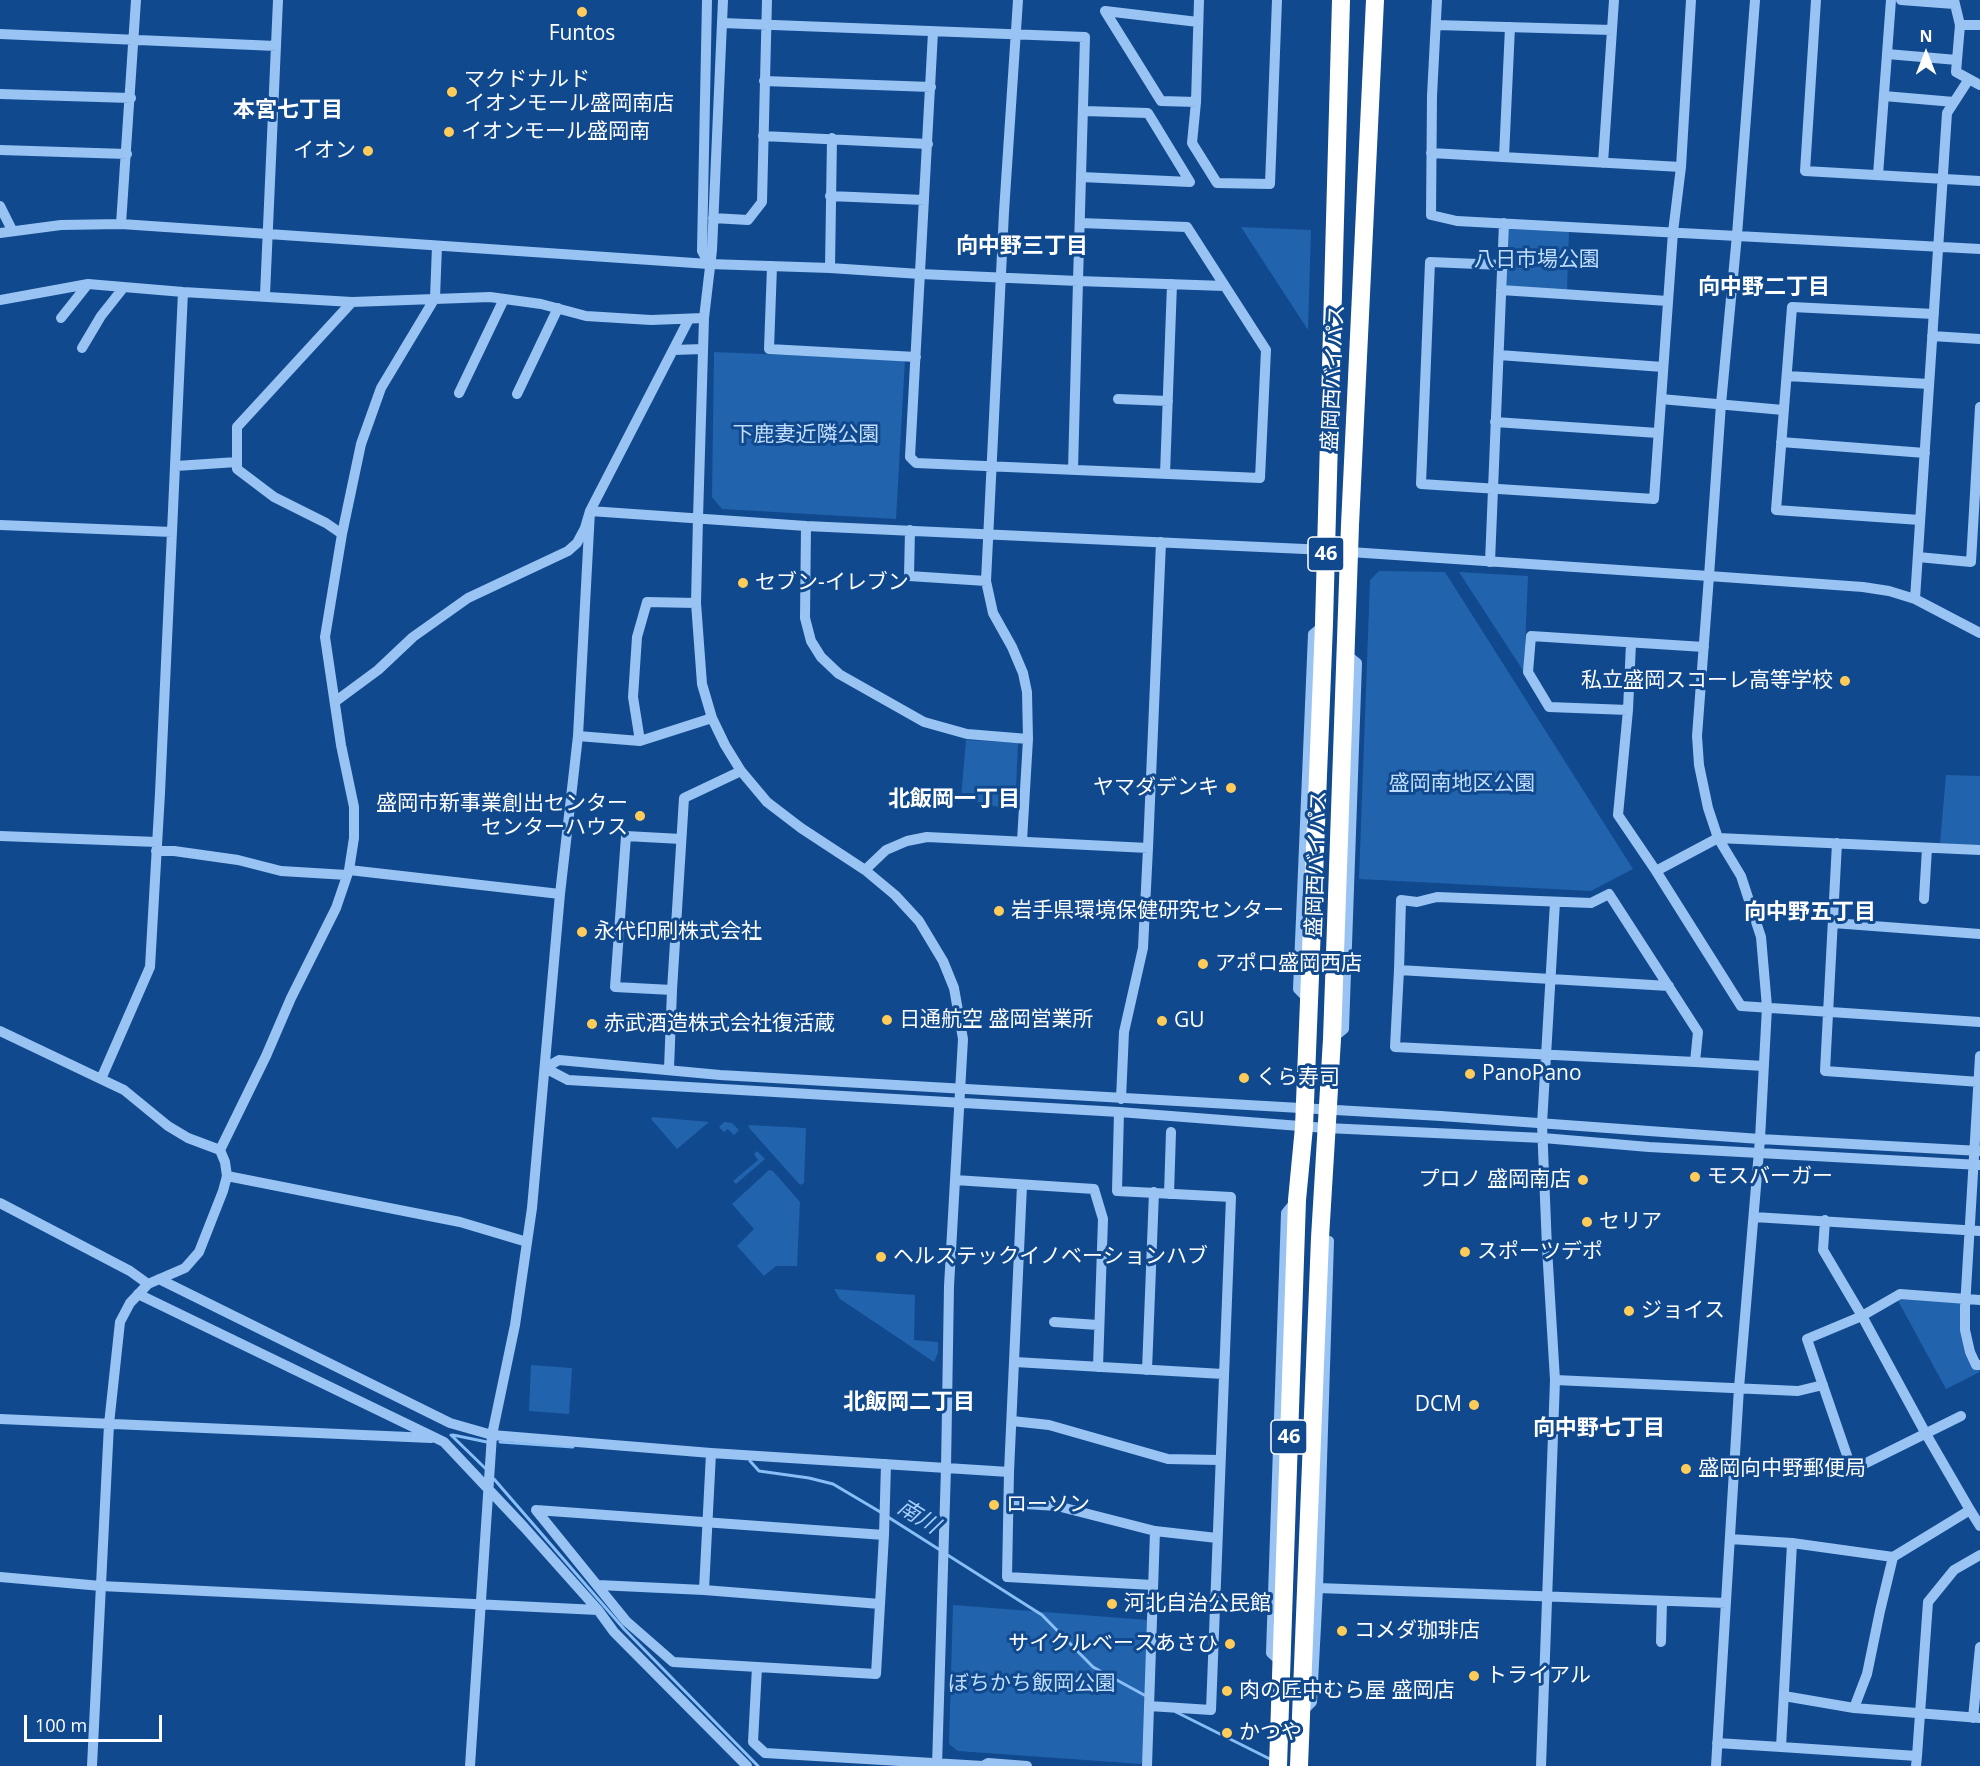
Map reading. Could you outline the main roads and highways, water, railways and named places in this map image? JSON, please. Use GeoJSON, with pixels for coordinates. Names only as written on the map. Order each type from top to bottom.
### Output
{"type":"FeatureCollection","features":[{"type":"Feature","properties":{"kind":"highway","name":"盛岡西バイパス"},"geometry":{"type":"LineString","coordinates":[[1278,1766],[1297,1200],[1304,1118],[1324,624],[1341,0]]}},
{"type":"Feature","properties":{"kind":"highway","name":"盛岡西バイパス"},"geometry":{"type":"LineString","coordinates":[[1299,1766],[1375,0]]}},
{"type":"Feature","properties":{"kind":"waterway"},"geometry":{"type":"LineString","coordinates":[[451,1435],[486,1469]]}},
{"type":"Feature","properties":{"kind":"waterway","name":"南川"},"geometry":{"type":"LineString","coordinates":[[453,1435],[487,1442]]}},
{"type":"Feature","properties":{"kind":"waterway","name":"南川"},"geometry":{"type":"LineString","coordinates":[[500,1442],[573,1447]]}},
{"type":"Feature","properties":{"kind":"waterway","name":"南川"},"geometry":{"type":"LineString","coordinates":[[750,1461],[759,1471],[833,1484],[882,1513]]}},
{"type":"Feature","properties":{"kind":"waterway"},"geometry":{"type":"LineString","coordinates":[[494,1479],[624,1629],[758,1766]]}},
{"type":"Feature","properties":{"kind":"waterway","name":"南川"},"geometry":{"type":"LineString","coordinates":[[888,1517],[940,1550]]}},
{"type":"Feature","properties":{"kind":"waterway","name":"南川"},"geometry":{"type":"LineString","coordinates":[[946,1554],[1042,1615],[1093,1667],[1146,1696]]}},
{"type":"Feature","properties":{"kind":"waterway","name":"南川"},"geometry":{"type":"LineString","coordinates":[[1176,1712],[1270,1759]]}},
{"type":"Feature","properties":{"kind":"place","name":"Funtos"},"geometry":{"type":"Point","coordinates":[582,12]}},
{"type":"Feature","properties":{"kind":"place","name":"マクドナルド イオンモール盛岡南店"},"geometry":{"type":"Point","coordinates":[452,92]}},
{"type":"Feature","properties":{"kind":"place","name":"イオンモール盛岡南"},"geometry":{"type":"Point","coordinates":[449,132]}},
{"type":"Feature","properties":{"kind":"place","name":"イオン"},"geometry":{"type":"Point","coordinates":[368,151]}},
{"type":"Feature","properties":{"kind":"place","name":"セブン-イレブン"},"geometry":{"type":"Point","coordinates":[743,583]}},
{"type":"Feature","properties":{"kind":"place","name":"私立盛岡スコーレ高等学校"},"geometry":{"type":"Point","coordinates":[1845,681]}},
{"type":"Feature","properties":{"kind":"place","name":"ヤマダデンキ"},"geometry":{"type":"Point","coordinates":[1231,788]}},
{"type":"Feature","properties":{"kind":"place","name":"盛岡市新事業創出センター センターハウス"},"geometry":{"type":"Point","coordinates":[640,816]}},
{"type":"Feature","properties":{"kind":"place","name":"岩手県環境保健研究センター"},"geometry":{"type":"Point","coordinates":[999,911]}},
{"type":"Feature","properties":{"kind":"place","name":"永代印刷株式会社"},"geometry":{"type":"Point","coordinates":[582,932]}},
{"type":"Feature","properties":{"kind":"place","name":"アポロ盛岡西店"},"geometry":{"type":"Point","coordinates":[1203,964]}},
{"type":"Feature","properties":{"kind":"place","name":"日通航空 盛岡営業所"},"geometry":{"type":"Point","coordinates":[887,1020]}},
{"type":"Feature","properties":{"kind":"place","name":"GU"},"geometry":{"type":"Point","coordinates":[1162,1021]}},
{"type":"Feature","properties":{"kind":"place","name":"赤武酒造株式会社復活蔵"},"geometry":{"type":"Point","coordinates":[592,1024]}},
{"type":"Feature","properties":{"kind":"place","name":"PanoPano"},"geometry":{"type":"Point","coordinates":[1470,1074]}},
{"type":"Feature","properties":{"kind":"place","name":"くら寿司"},"geometry":{"type":"Point","coordinates":[1244,1078]}},
{"type":"Feature","properties":{"kind":"place","name":"モスバーガー"},"geometry":{"type":"Point","coordinates":[1695,1177]}},
{"type":"Feature","properties":{"kind":"place","name":"プロノ 盛岡南店"},"geometry":{"type":"Point","coordinates":[1583,1180]}},
{"type":"Feature","properties":{"kind":"place","name":"セリア"},"geometry":{"type":"Point","coordinates":[1587,1222]}},
{"type":"Feature","properties":{"kind":"place","name":"スポーツデポ"},"geometry":{"type":"Point","coordinates":[1465,1252]}},
{"type":"Feature","properties":{"kind":"place","name":"ヘルステックイノベーションハブ"},"geometry":{"type":"Point","coordinates":[881,1257]}},
{"type":"Feature","properties":{"kind":"place","name":"ジョイス"},"geometry":{"type":"Point","coordinates":[1629,1311]}},
{"type":"Feature","properties":{"kind":"place","name":"DCM"},"geometry":{"type":"Point","coordinates":[1474,1405]}},
{"type":"Feature","properties":{"kind":"place","name":"盛岡向中野郵便局"},"geometry":{"type":"Point","coordinates":[1686,1469]}},
{"type":"Feature","properties":{"kind":"place","name":"ローソン"},"geometry":{"type":"Point","coordinates":[994,1505]}},
{"type":"Feature","properties":{"kind":"place","name":"河北自治公民館"},"geometry":{"type":"Point","coordinates":[1112,1604]}},
{"type":"Feature","properties":{"kind":"place","name":"コメダ珈琲店"},"geometry":{"type":"Point","coordinates":[1342,1631]}},
{"type":"Feature","properties":{"kind":"place","name":"サイクルベースあさひ"},"geometry":{"type":"Point","coordinates":[1230,1644]}},
{"type":"Feature","properties":{"kind":"place","name":"トライアル"},"geometry":{"type":"Point","coordinates":[1474,1676]}},
{"type":"Feature","properties":{"kind":"place","name":"肉の匠中むら屋 盛岡店"},"geometry":{"type":"Point","coordinates":[1227,1691]}},
{"type":"Feature","properties":{"kind":"place","name":"かつや"},"geometry":{"type":"Point","coordinates":[1227,1733]}},
{"type":"Feature","properties":{"kind":"district","name":"本宮七丁目"},"geometry":{"type":"Point","coordinates":[288,111]}},
{"type":"Feature","properties":{"kind":"district","name":"向中野三丁目"},"geometry":{"type":"Point","coordinates":[1022,247]}},
{"type":"Feature","properties":{"kind":"district","name":"向中野二丁目"},"geometry":{"type":"Point","coordinates":[1764,288]}},
{"type":"Feature","properties":{"kind":"district","name":"北飯岡一丁目"},"geometry":{"type":"Point","coordinates":[954,800]}},
{"type":"Feature","properties":{"kind":"district","name":"向中野五丁目"},"geometry":{"type":"Point","coordinates":[1810,913]}},
{"type":"Feature","properties":{"kind":"district","name":"北飯岡二丁目"},"geometry":{"type":"Point","coordinates":[909,1403]}},
{"type":"Feature","properties":{"kind":"district","name":"向中野七丁目"},"geometry":{"type":"Point","coordinates":[1599,1429]}},
{"type":"Feature","properties":{"kind":"park label","name":"八日市場公園"},"geometry":{"type":"Point","coordinates":[1537,260]}},
{"type":"Feature","properties":{"kind":"park label","name":"下鹿妻近隣公園"},"geometry":{"type":"Point","coordinates":[806,435]}},
{"type":"Feature","properties":{"kind":"park label","name":"盛岡南地区公園"},"geometry":{"type":"Point","coordinates":[1462,784]}},
{"type":"Feature","properties":{"kind":"park label","name":"ぼちかち飯岡公園"},"geometry":{"type":"Point","coordinates":[1032,1684]}}]}
